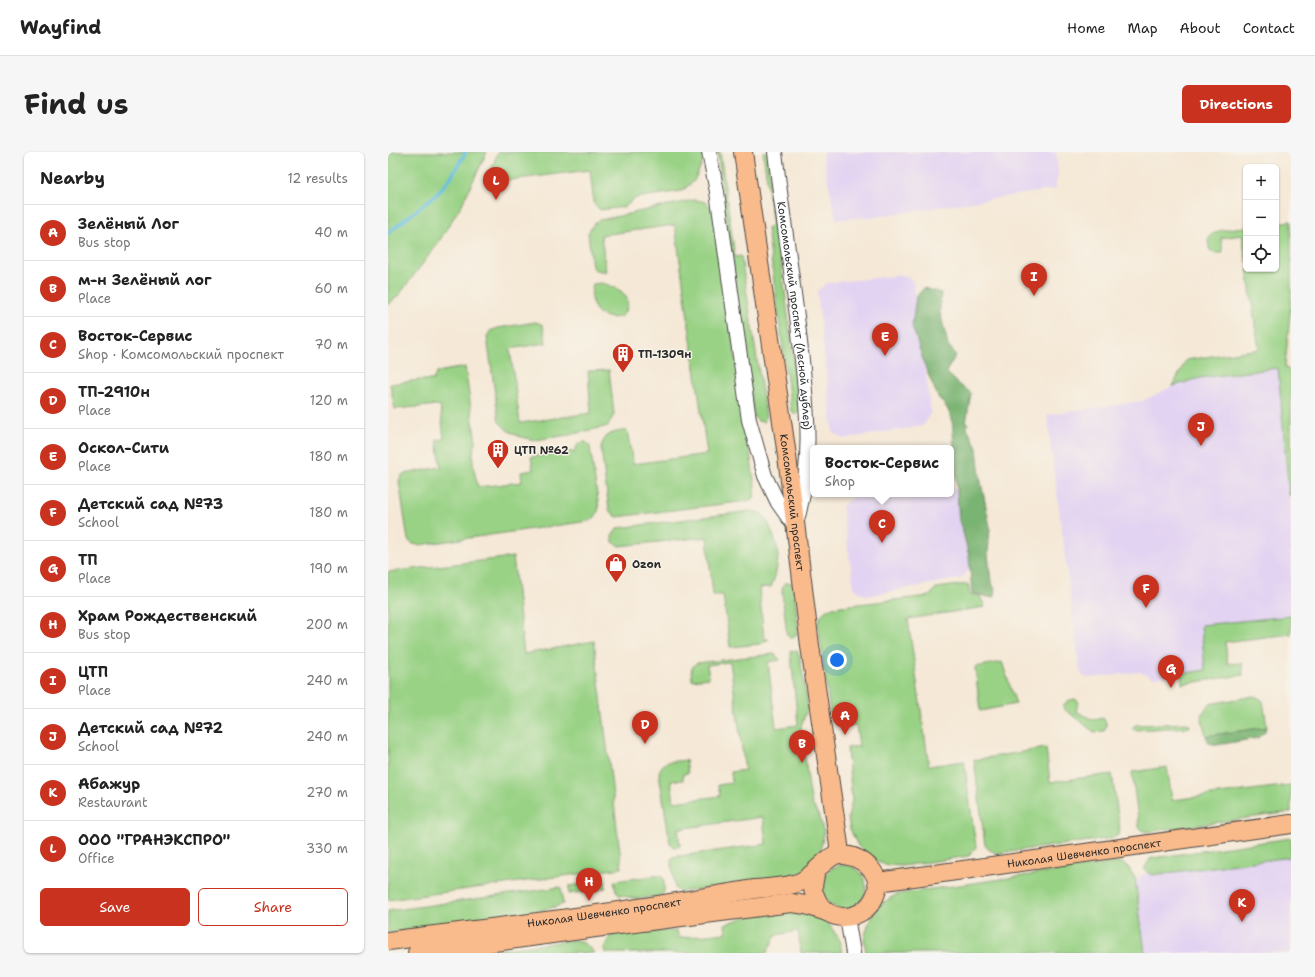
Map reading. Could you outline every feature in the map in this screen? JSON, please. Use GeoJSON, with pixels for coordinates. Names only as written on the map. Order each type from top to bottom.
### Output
{"type":"FeatureCollection","features":[{"type":"Feature","properties":{"kind":"main road","name":"Комсомольский проспект"},"geometry":{"type":"LineString","coordinates":[[743,152],[781,412],[810,646],[840,845],[838,854]]}},
{"type":"Feature","properties":{"kind":"main road","name":"Николая Шевченко проспект"},"geometry":{"type":"LineString","coordinates":[[878,882],[1291,824]]}},
{"type":"Feature","properties":{"kind":"main road"},"geometry":{"type":"LineString","coordinates":[[838,854],[851,855],[863,861],[872,869],[878,882],[876,895],[871,904],[862,912],[847,917],[838,917],[827,912],[819,905],[813,890],[816,870],[824,862],[838,854]]}},
{"type":"Feature","properties":{"kind":"main road","name":"Николая Шевченко проспект"},"geometry":{"type":"LineString","coordinates":[[388,941],[671,903],[789,885],[803,881],[816,870]]}},
{"type":"Feature","properties":{"kind":"main road","name":"Николая Шевченко проспект"},"geometry":{"type":"LineString","coordinates":[[417,953],[791,903],[806,905],[827,912]]}},
{"type":"Feature","properties":{"kind":"street"},"geometry":{"type":"LineString","coordinates":[[709,152],[718,200],[749,420],[765,476],[778,504],[795,527]]}},
{"type":"Feature","properties":{"kind":"street","name":"Комсомольский проспект (Лесной дублер)"},"geometry":{"type":"LineString","coordinates":[[775,152],[807,407],[807,468],[803,500],[795,527]]}},
{"type":"Feature","properties":{"kind":"street"},"geometry":{"type":"LineString","coordinates":[[847,917],[853,953]]}},
{"type":"Feature","properties":{"kind":"shaded area"},"geometry":{"type":"Polygon","coordinates":[[[822,152],[1056,152],[1058,172],[1055,189],[874,217],[836,219],[822,152]]]}},
{"type":"Feature","properties":{"kind":"shaded area"},"geometry":{"type":"Polygon","coordinates":[[[903,275],[913,281],[931,412],[923,426],[843,439],[833,432],[817,291],[827,283],[903,275]]]}},
{"type":"Feature","properties":{"kind":"shaded area"},"geometry":{"type":"Polygon","coordinates":[[[1278,368],[1291,511],[1291,616],[1201,625],[1206,670],[1154,678],[1140,672],[1088,678],[1083,676],[1080,672],[1047,415],[1142,401],[1173,386],[1200,378],[1278,368]]]}},
{"type":"Feature","properties":{"kind":"shaded area"},"geometry":{"type":"Polygon","coordinates":[[[954,488],[960,491],[973,564],[962,578],[866,596],[854,588],[842,506],[853,497],[954,497],[954,488]]]}},
{"type":"Feature","properties":{"kind":"shaded area"},"geometry":{"type":"Polygon","coordinates":[[[1291,849],[1291,953],[1141,953],[1132,883],[1152,868],[1291,849]]]}},
{"type":"Feature","properties":{"kind":"green space"},"geometry":{"type":"Polygon","coordinates":[[[388,152],[487,152],[462,204],[438,243],[399,295],[388,305],[388,152]]]}},
{"type":"Feature","properties":{"kind":"green space"},"geometry":{"type":"Polygon","coordinates":[[[498,152],[704,152],[705,157],[694,181],[682,191],[635,198],[625,207],[600,210],[594,204],[590,170],[486,183],[498,152]]]}},
{"type":"Feature","properties":{"kind":"green space"},"geometry":{"type":"Polygon","coordinates":[[[717,152],[720,152],[735,257],[741,256],[766,417],[763,422],[758,421],[754,417],[717,152]]]}},
{"type":"Feature","properties":{"kind":"green space"},"geometry":{"type":"Polygon","coordinates":[[[763,152],[767,152],[800,408],[799,412],[796,414],[791,411],[767,228],[773,225],[763,152]]]}},
{"type":"Feature","properties":{"kind":"green space"},"geometry":{"type":"Polygon","coordinates":[[[694,200],[706,203],[710,206],[713,212],[755,486],[754,498],[747,501],[617,517],[609,510],[601,448],[607,436],[627,430],[633,464],[707,454],[675,225],[601,235],[606,272],[596,270],[592,267],[588,233],[594,223],[600,220],[694,200]]]}},
{"type":"Feature","properties":{"kind":"green space"},"geometry":{"type":"Polygon","coordinates":[[[1291,221],[1291,302],[1285,367],[1291,372],[1291,495],[1289,495],[1278,368],[1200,378],[1173,386],[1186,360],[1259,349],[1247,272],[1279,272],[1279,223],[1291,221]]]}},
{"type":"Feature","properties":{"kind":"green space"},"geometry":{"type":"Polygon","coordinates":[[[1243,227],[1243,242],[1242,235],[1221,238],[1223,253],[1214,253],[1209,249],[1208,240],[1210,236],[1219,231],[1243,227]]]}},
{"type":"Feature","properties":{"kind":"green space"},"geometry":{"type":"Polygon","coordinates":[[[601,283],[620,290],[626,297],[628,302],[627,308],[620,317],[607,317],[600,314],[594,307],[591,296],[593,284],[601,283]]]}},
{"type":"Feature","properties":{"kind":"green space"},"geometry":{"type":"Polygon","coordinates":[[[924,288],[941,293],[940,312],[948,345],[956,355],[946,372],[971,393],[966,423],[968,423],[967,428],[977,448],[980,477],[990,527],[988,554],[991,582],[995,589],[994,597],[972,593],[969,556],[959,521],[952,418],[947,408],[938,397],[926,369],[912,326],[916,297],[924,288]]]}},
{"type":"Feature","properties":{"kind":"green space"},"geometry":{"type":"Polygon","coordinates":[[[536,322],[543,325],[546,343],[510,349],[520,423],[591,413],[588,371],[609,370],[614,414],[608,426],[569,435],[534,440],[518,436],[507,430],[499,422],[487,337],[490,331],[498,328],[536,322]]]}},
{"type":"Feature","properties":{"kind":"green space"},"geometry":{"type":"Polygon","coordinates":[[[465,367],[476,442],[473,459],[478,487],[522,482],[521,472],[533,470],[531,457],[575,451],[579,444],[586,442],[590,447],[599,508],[593,519],[589,521],[419,545],[413,544],[408,540],[399,481],[401,476],[404,474],[441,467],[437,440],[444,439],[440,405],[395,409],[390,384],[418,380],[433,380],[437,372],[465,367]]]}},
{"type":"Feature","properties":{"kind":"green space"},"geometry":{"type":"Polygon","coordinates":[[[751,511],[760,513],[765,517],[778,553],[778,561],[771,587],[759,588],[764,639],[769,639],[760,644],[730,647],[723,595],[713,595],[707,537],[619,546],[613,542],[612,536],[618,528],[751,511]]]}},
{"type":"Feature","properties":{"kind":"green space"},"geometry":{"type":"Polygon","coordinates":[[[513,557],[524,654],[594,641],[622,868],[388,900],[388,572],[513,557]]]}},
{"type":"Feature","properties":{"kind":"green space"},"geometry":{"type":"Polygon","coordinates":[[[785,583],[792,583],[794,589],[798,628],[796,635],[791,639],[787,635],[782,591],[785,583]]]}},
{"type":"Feature","properties":{"kind":"green space"},"geometry":{"type":"Polygon","coordinates":[[[968,584],[970,594],[980,596],[985,607],[908,619],[929,766],[964,761],[976,847],[969,856],[902,866],[887,865],[876,861],[866,854],[858,846],[850,829],[848,818],[852,800],[847,748],[859,746],[856,725],[842,725],[837,718],[830,713],[818,623],[823,613],[833,607],[930,596],[936,588],[968,584]]]}},
{"type":"Feature","properties":{"kind":"green space"},"geometry":{"type":"Polygon","coordinates":[[[1291,616],[1291,634],[1225,642],[1228,664],[1242,663],[1243,675],[1182,684],[1181,674],[1205,670],[1201,625],[1291,616]]]}},
{"type":"Feature","properties":{"kind":"green space"},"geometry":{"type":"Polygon","coordinates":[[[791,650],[797,651],[800,657],[808,707],[801,726],[809,788],[812,804],[820,818],[824,833],[820,852],[816,861],[810,867],[792,877],[679,892],[675,888],[671,860],[673,857],[766,844],[763,817],[678,829],[680,846],[674,847],[670,843],[659,773],[663,765],[669,762],[686,760],[688,773],[683,774],[683,780],[671,781],[674,802],[720,796],[718,785],[732,783],[731,772],[745,770],[730,662],[707,665],[709,678],[692,680],[692,668],[697,663],[773,654],[776,655],[780,660],[768,662],[776,728],[798,725],[791,650]]]}},
{"type":"Feature","properties":{"kind":"green space"},"geometry":{"type":"Polygon","coordinates":[[[1002,662],[1016,704],[980,711],[975,667],[1002,662]]]}},
{"type":"Feature","properties":{"kind":"green space"},"geometry":{"type":"Polygon","coordinates":[[[1254,696],[1263,701],[1267,727],[1206,736],[1201,715],[1209,704],[1254,696]]]}},
{"type":"Feature","properties":{"kind":"green space"},"geometry":{"type":"Polygon","coordinates":[[[1075,699],[1079,702],[1076,711],[1093,720],[1103,718],[1106,724],[1104,731],[1094,732],[1063,708],[1068,701],[1075,699]]]}},
{"type":"Feature","properties":{"kind":"green space"},"geometry":{"type":"Polygon","coordinates":[[[1187,723],[1190,725],[1189,727],[1135,730],[1132,728],[1135,725],[1187,723]]]}},
{"type":"Feature","properties":{"kind":"green space"},"geometry":{"type":"Polygon","coordinates":[[[1267,727],[1264,733],[1258,738],[1217,745],[1209,743],[1206,736],[1267,727]]]}},
{"type":"Feature","properties":{"kind":"green space"},"geometry":{"type":"Polygon","coordinates":[[[1046,748],[1050,782],[1112,774],[1120,830],[1118,835],[1113,838],[999,853],[991,851],[985,845],[974,760],[1046,748]]]}},
{"type":"Feature","properties":{"kind":"green space"},"geometry":{"type":"Polygon","coordinates":[[[1167,767],[1172,800],[1291,785],[1291,812],[1147,832],[1141,830],[1139,827],[1132,772],[1167,767]]]}},
{"type":"Feature","properties":{"kind":"green space"},"geometry":{"type":"Polygon","coordinates":[[[1291,838],[1291,857],[1151,875],[1144,869],[1150,859],[1153,858],[1291,838]]]}},
{"type":"Feature","properties":{"kind":"green space"},"geometry":{"type":"Polygon","coordinates":[[[1120,862],[1128,867],[1135,878],[1145,953],[866,953],[864,939],[870,919],[881,904],[897,894],[1120,862]]]}},
{"type":"Feature","properties":{"kind":"green space"},"geometry":{"type":"Polygon","coordinates":[[[840,865],[848,865],[860,871],[866,883],[866,891],[860,903],[848,909],[840,909],[828,903],[822,891],[822,883],[828,871],[840,865]]]}},
{"type":"Feature","properties":{"kind":"green space"},"geometry":{"type":"Polygon","coordinates":[[[660,876],[664,879],[664,891],[662,896],[637,899],[619,895],[616,891],[614,881],[660,876]]]}},
{"type":"Feature","properties":{"kind":"green space"},"geometry":{"type":"Polygon","coordinates":[[[605,881],[606,888],[569,894],[569,886],[605,881]]]}},
{"type":"Feature","properties":{"kind":"green space"},"geometry":{"type":"Polygon","coordinates":[[[561,887],[563,904],[535,912],[388,933],[388,911],[561,887]]]}},
{"type":"Feature","properties":{"kind":"green space"},"geometry":{"type":"Polygon","coordinates":[[[795,910],[826,920],[839,939],[842,953],[801,953],[798,931],[776,935],[767,953],[605,953],[604,948],[610,936],[651,931],[677,931],[679,938],[726,933],[725,924],[752,915],[795,910]]]}},
{"type":"Feature","properties":{"kind":"green space"},"geometry":{"type":"Polygon","coordinates":[[[574,940],[586,944],[594,953],[475,953],[574,940]]]}},
{"type":"Feature","properties":{"kind":"waterway"},"geometry":{"type":"LineString","coordinates":[[388,233],[437,194],[451,177],[466,152]]}},
{"type":"Feature","properties":{"kind":"place","name":"ООО \"ГРАНЭКСПРО\""},"geometry":{"type":"Point","coordinates":[496,200]}},
{"type":"Feature","properties":{"kind":"place","name":"ЦТП"},"geometry":{"type":"Point","coordinates":[1034,296]}},
{"type":"Feature","properties":{"kind":"place","name":"Оскол-Сити"},"geometry":{"type":"Point","coordinates":[885,356]}},
{"type":"Feature","properties":{"kind":"place","name":"ТП-1309н"},"geometry":{"type":"Point","coordinates":[623,374]}},
{"type":"Feature","properties":{"kind":"place","name":"Детский сад №72"},"geometry":{"type":"Point","coordinates":[1201,446]}},
{"type":"Feature","properties":{"kind":"place","name":"ЦТП №62"},"geometry":{"type":"Point","coordinates":[498,470]}},
{"type":"Feature","properties":{"kind":"place","name":"Восток-Сервис"},"geometry":{"type":"Point","coordinates":[882,543]}},
{"type":"Feature","properties":{"kind":"place","name":"Ozon"},"geometry":{"type":"Point","coordinates":[616,584]}},
{"type":"Feature","properties":{"kind":"place","name":"Детский сад №73"},"geometry":{"type":"Point","coordinates":[1146,608]}},
{"type":"Feature","properties":{"kind":"place","name":"ТП"},"geometry":{"type":"Point","coordinates":[1171,688]}},
{"type":"Feature","properties":{"kind":"place","name":"Зелёный Лог"},"geometry":{"type":"Point","coordinates":[845,735]}},
{"type":"Feature","properties":{"kind":"place","name":"ТП-2910н"},"geometry":{"type":"Point","coordinates":[645,744]}},
{"type":"Feature","properties":{"kind":"place","name":"м-н Зелёный лог"},"geometry":{"type":"Point","coordinates":[802,763]}},
{"type":"Feature","properties":{"kind":"place","name":"Храм Рождественский"},"geometry":{"type":"Point","coordinates":[589,901]}},
{"type":"Feature","properties":{"kind":"place","name":"Абажур"},"geometry":{"type":"Point","coordinates":[1242,922]}}]}
